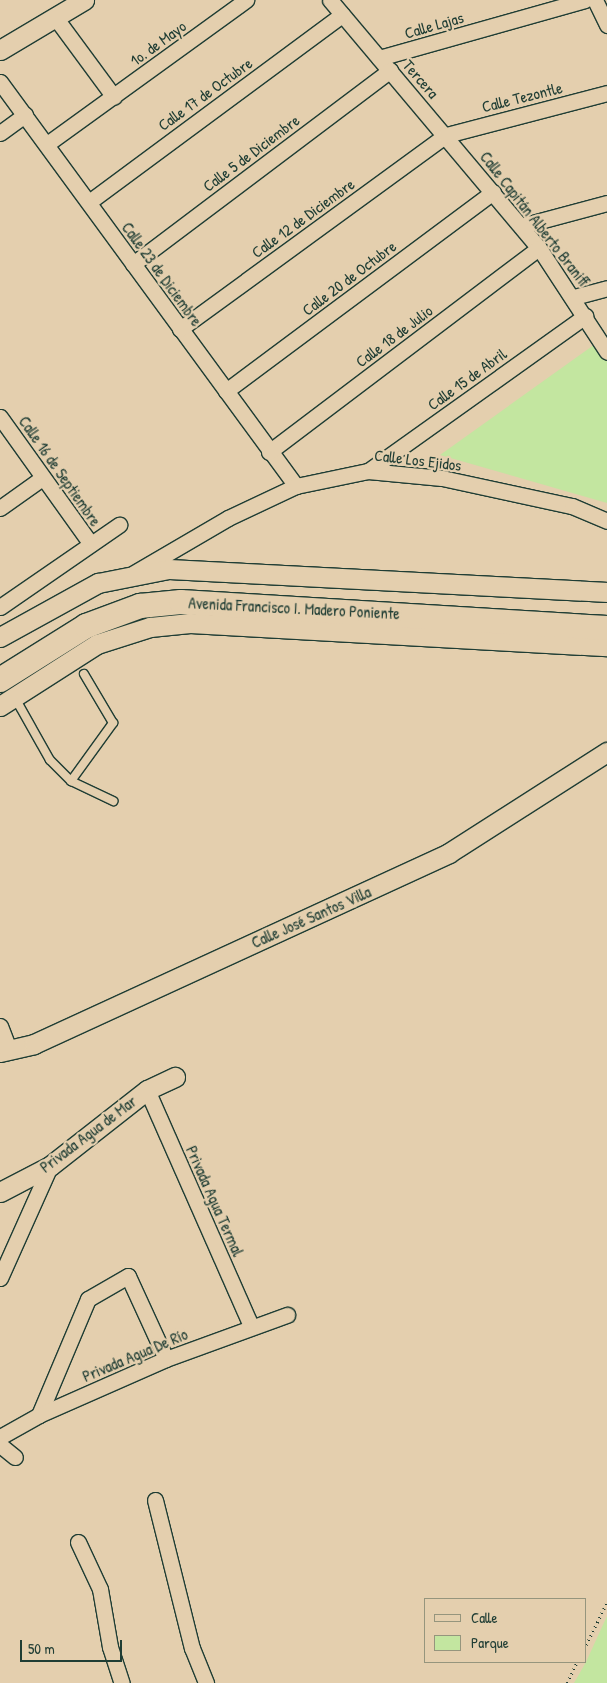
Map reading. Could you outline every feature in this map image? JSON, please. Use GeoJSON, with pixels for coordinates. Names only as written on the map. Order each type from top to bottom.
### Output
{"type":"FeatureCollection","features":[{"type":"Feature","properties":{"kind":"main road","name":"Avenida Francisco I. Madero Poniente"},"geometry":{"type":"LineString","coordinates":[[0,664],[78,614],[134,593],[177,587],[607,612]]}},
{"type":"Feature","properties":{"kind":"main road","name":"Avenida Francisco I. Madero Poniente"},"geometry":{"type":"LineString","coordinates":[[5,694],[86,626],[140,606],[181,602],[607,628]]}},
{"type":"Feature","properties":{"kind":"street"},"geometry":{"type":"LineString","coordinates":[[0,50],[84,0]]}},
{"type":"Feature","properties":{"kind":"street","name":"1o. de Mayo"},"geometry":{"type":"LineString","coordinates":[[47,144],[246,0]]}},
{"type":"Feature","properties":{"kind":"street","name":"Tercera"},"geometry":{"type":"LineString","coordinates":[[330,0],[446,135]]}},
{"type":"Feature","properties":{"kind":"street","name":"Calle Lajas"},"geometry":{"type":"LineString","coordinates":[[379,58],[585,0]]}},
{"type":"Feature","properties":{"kind":"street"},"geometry":{"type":"LineString","coordinates":[[595,0],[607,25]]}},
{"type":"Feature","properties":{"kind":"street","name":"Calle 17 de Octubre"},"geometry":{"type":"LineString","coordinates":[[89,202],[342,15]]}},
{"type":"Feature","properties":{"kind":"street"},"geometry":{"type":"LineString","coordinates":[[55,17],[114,97]]}},
{"type":"Feature","properties":{"kind":"street","name":"Calle 5 de Diciembre"},"geometry":{"type":"LineString","coordinates":[[133,264],[390,70]]}},
{"type":"Feature","properties":{"kind":"street","name":"Calle 23 de Diciembre"},"geometry":{"type":"LineString","coordinates":[[0,82],[47,144],[269,452],[296,486]]}},
{"type":"Feature","properties":{"kind":"street","name":"Calle Tezontle"},"geometry":{"type":"LineString","coordinates":[[446,135],[607,93]]}},
{"type":"Feature","properties":{"kind":"street"},"geometry":{"type":"LineString","coordinates":[[0,132],[24,115]]}},
{"type":"Feature","properties":{"kind":"street","name":"Calle Capitán Alberto Braniff"},"geometry":{"type":"LineString","coordinates":[[446,135],[539,248],[574,297],[607,352]]}},
{"type":"Feature","properties":{"kind":"street","name":"Calle 12 de Diciembre"},"geometry":{"type":"LineString","coordinates":[[180,329],[446,135]]}},
{"type":"Feature","properties":{"kind":"street","name":"Calle 20 de Octubre"},"geometry":{"type":"LineString","coordinates":[[226,391],[493,192]]}},
{"type":"Feature","properties":{"kind":"street"},"geometry":{"type":"LineString","coordinates":[[521,226],[607,203]]}},
{"type":"Feature","properties":{"kind":"street","name":"Calle 18 de Julio"},"geometry":{"type":"LineString","coordinates":[[269,452],[539,248]]}},
{"type":"Feature","properties":{"kind":"street"},"geometry":{"type":"LineString","coordinates":[[574,297],[607,288]]}},
{"type":"Feature","properties":{"kind":"street","name":"Calle 15 de Abril"},"geometry":{"type":"LineString","coordinates":[[368,471],[586,316]]}},
{"type":"Feature","properties":{"kind":"street","name":"Calle 16 de Septiembre"},"geometry":{"type":"LineString","coordinates":[[0,417],[91,544]]}},
{"type":"Feature","properties":{"kind":"street","name":"Calle Los Ejidos"},"geometry":{"type":"LineString","coordinates":[[124,578],[228,518],[296,486],[368,471],[442,478],[572,506],[607,521]]}},
{"type":"Feature","properties":{"kind":"street"},"geometry":{"type":"LineString","coordinates":[[0,508],[42,478]]}},
{"type":"Feature","properties":{"kind":"street"},"geometry":{"type":"LineString","coordinates":[[0,607],[119,524]]}},
{"type":"Feature","properties":{"kind":"street"},"geometry":{"type":"LineString","coordinates":[[0,637],[67,596],[124,578],[169,568],[225,568],[607,592]]}},
{"type":"Feature","properties":{"kind":"street"},"geometry":{"type":"LineString","coordinates":[[5,694],[97,644],[150,627],[190,623],[607,646]]}},
{"type":"Feature","properties":{"kind":"street","name":"Calle José Santos Villa"},"geometry":{"type":"LineString","coordinates":[[5,1051],[34,1044],[449,853],[607,752]]}},
{"type":"Feature","properties":{"kind":"street"},"geometry":{"type":"LineString","coordinates":[[0,1026],[5,1051]]}},
{"type":"Feature","properties":{"kind":"street","name":"Privada Agua de Mar"},"geometry":{"type":"LineString","coordinates":[[0,1192],[50,1166],[147,1090],[175,1077]]}},
{"type":"Feature","properties":{"kind":"street","name":"Privada Agua Termal"},"geometry":{"type":"LineString","coordinates":[[147,1090],[251,1326]]}},
{"type":"Feature","properties":{"kind":"street"},"geometry":{"type":"LineString","coordinates":[[0,1278],[50,1166]]}},
{"type":"Feature","properties":{"kind":"street"},"geometry":{"type":"LineString","coordinates":[[39,1414],[88,1299],[128,1276],[166,1360]]}},
{"type":"Feature","properties":{"kind":"street","name":"Privada Agua De Río"},"geometry":{"type":"LineString","coordinates":[[0,1437],[39,1414],[166,1360],[251,1326],[288,1315]]}},
{"type":"Feature","properties":{"kind":"street"},"geometry":{"type":"LineString","coordinates":[[0,1445],[15,1456]]}},
{"type":"Feature","properties":{"kind":"street"},"geometry":{"type":"LineString","coordinates":[[155,1500],[206,1683]]}},
{"type":"Feature","properties":{"kind":"street"},"geometry":{"type":"LineString","coordinates":[[78,1542],[100,1589],[110,1647],[122,1683]]}},
{"type":"Feature","properties":{"kind":"lane"},"geometry":{"type":"LineString","coordinates":[[71,781],[113,723],[84,674]]}},
{"type":"Feature","properties":{"kind":"lane"},"geometry":{"type":"LineString","coordinates":[[5,694],[50,760],[71,781],[114,800]]}},
{"type":"Feature","properties":{"kind":"path"},"geometry":{"type":"LineString","coordinates":[[587,1643],[607,1602]]}},
{"type":"Feature","properties":{"kind":"path"},"geometry":{"type":"LineString","coordinates":[[567,1683],[577,1663]]}},
{"type":"Feature","properties":{"kind":"green space"},"geometry":{"type":"Polygon","coordinates":[[[598,342],[607,358],[607,503],[440,455],[598,342]]]}},
{"type":"Feature","properties":{"kind":"green space"},"geometry":{"type":"Polygon","coordinates":[[[607,1616],[607,1683],[574,1683],[587,1663],[607,1616]]]}}]}
